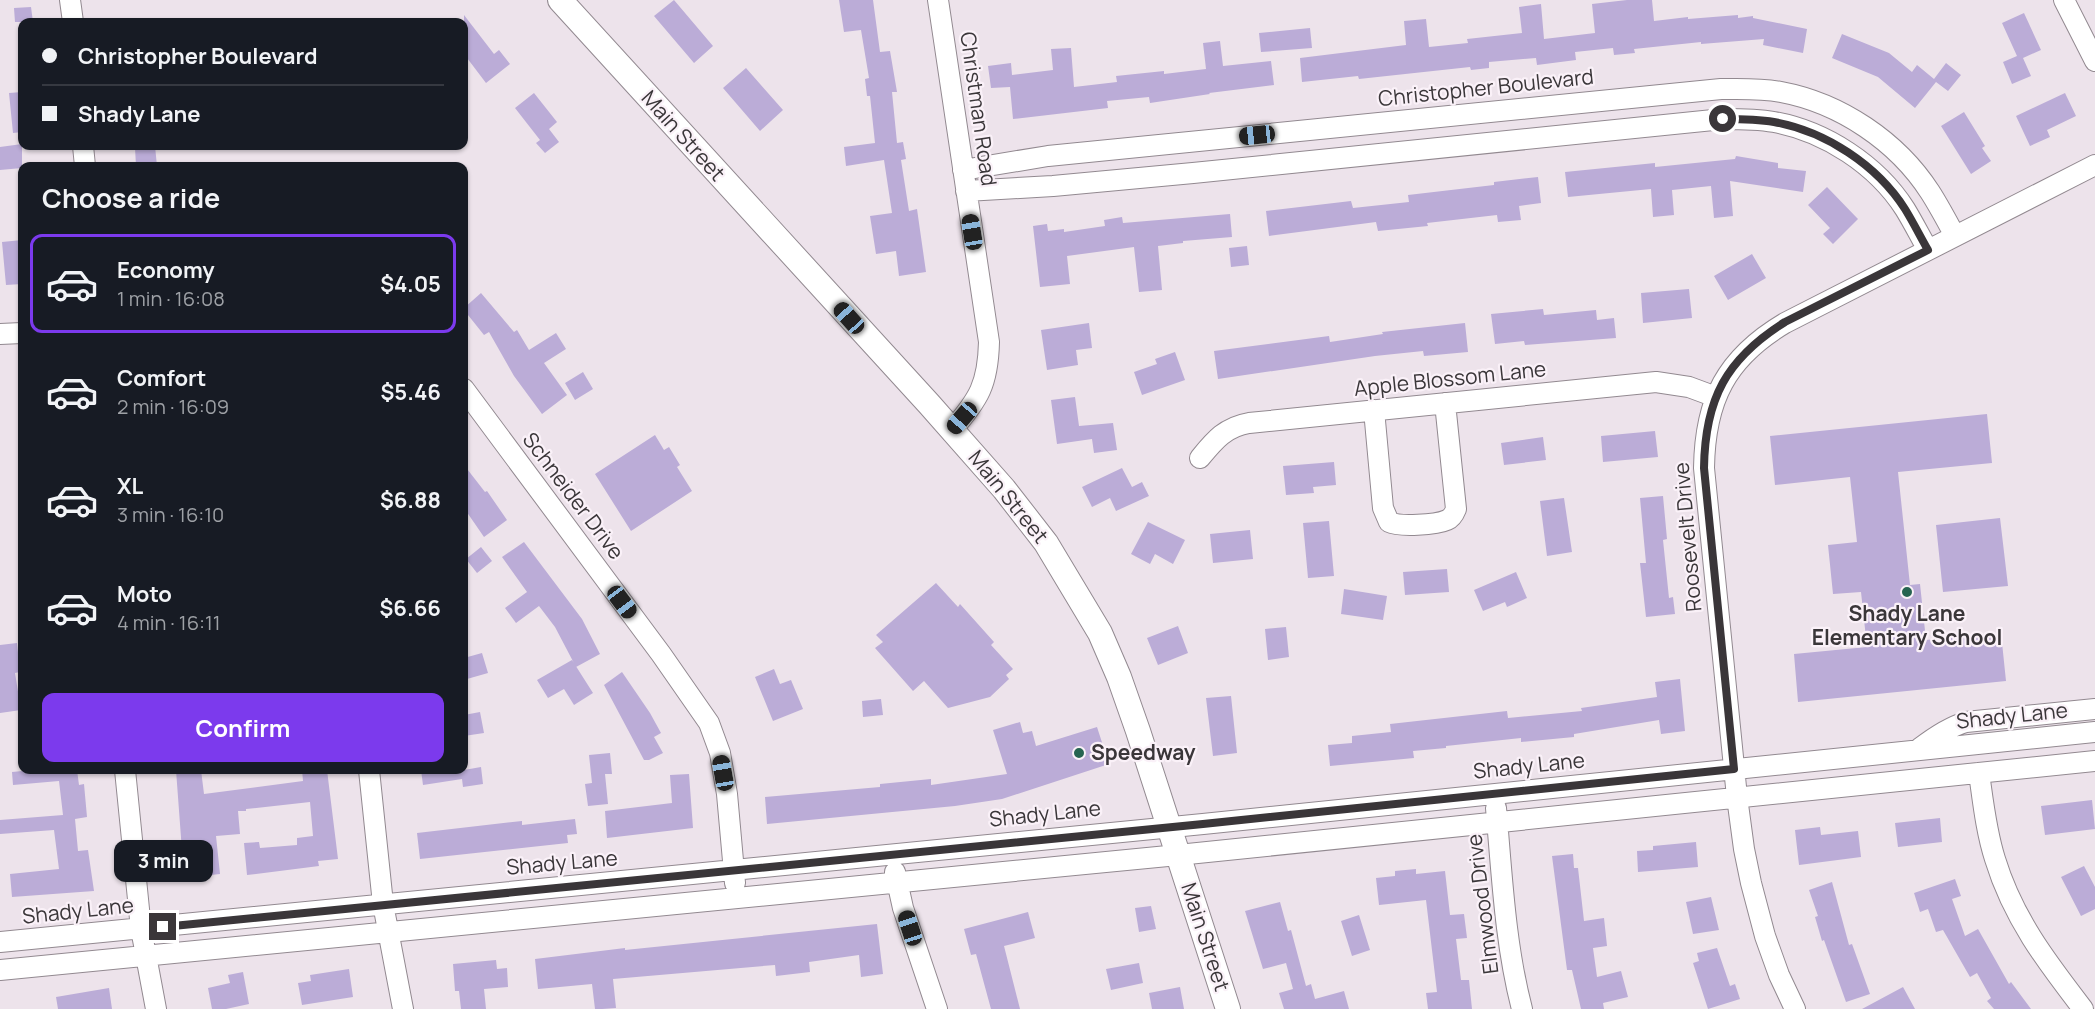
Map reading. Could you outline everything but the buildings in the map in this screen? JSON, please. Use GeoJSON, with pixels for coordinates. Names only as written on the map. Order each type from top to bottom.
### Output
{"type":"FeatureCollection","features":[{"type":"Feature","properties":{"kind":"main road","name":"Main Street"},"geometry":{"type":"LineString","coordinates":[[560,0],[952,430],[1004,489],[1046,543],[1100,633],[1119,677],[1228,1009]]}},
{"type":"Feature","properties":{"kind":"street"},"geometry":{"type":"LineString","coordinates":[[70,0],[72,18]]}},
{"type":"Feature","properties":{"kind":"street","name":"Christman Road"},"geometry":{"type":"LineString","coordinates":[[938,0],[987,326],[988,356],[983,386],[978,397],[952,430]]}},
{"type":"Feature","properties":{"kind":"street"},"geometry":{"type":"LineString","coordinates":[[2064,0],[2095,61]]}},
{"type":"Feature","properties":{"kind":"street","name":"Christopher Boulevard"},"geometry":{"type":"LineString","coordinates":[[963,170],[1048,156],[1721,89],[1754,89],[1781,92],[1823,104],[1870,130],[1887,143],[1917,174],[1929,190],[1955,236]]}},
{"type":"Feature","properties":{"kind":"street"},"geometry":{"type":"LineString","coordinates":[[966,191],[1053,186],[1193,173],[1723,119],[1752,120],[1775,122],[1812,133],[1852,155],[1881,180],[1904,208],[1928,250]]}},
{"type":"Feature","properties":{"kind":"street","name":"Roosevelt Drive"},"geometry":{"type":"LineString","coordinates":[[1795,1009],[1779,975],[1757,904],[1744,849],[1737,797],[1704,468],[1708,421],[1716,398],[1726,376],[1743,353],[1762,336],[1785,322],[2095,165]]}},
{"type":"Feature","properties":{"kind":"street"},"geometry":{"type":"LineString","coordinates":[[0,334],[18,333]]}},
{"type":"Feature","properties":{"kind":"street","name":"Apple Blossom Lane"},"geometry":{"type":"LineString","coordinates":[[1200,458],[1217,437],[1235,426],[1656,382],[1689,387],[1716,398]]}},
{"type":"Feature","properties":{"kind":"street","name":"Schneider Drive"},"geometry":{"type":"LineString","coordinates":[[468,394],[709,723],[720,753],[727,794],[737,898]]}},
{"type":"Feature","properties":{"kind":"street"},"geometry":{"type":"LineString","coordinates":[[1374,410],[1383,508],[1389,522],[1395,525],[1408,525],[1446,520],[1454,515],[1456,509],[1445,403]]}},
{"type":"Feature","properties":{"kind":"street"},"geometry":{"type":"LineString","coordinates":[[1917,750],[1933,738],[1966,722],[2095,709]]}},
{"type":"Feature","properties":{"kind":"street","name":"Shady Lane"},"geometry":{"type":"LineString","coordinates":[[0,942],[1495,794],[2095,732]]}},
{"type":"Feature","properties":{"kind":"street"},"geometry":{"type":"LineString","coordinates":[[0,970],[1179,855],[2095,761]]}},
{"type":"Feature","properties":{"kind":"street"},"geometry":{"type":"LineString","coordinates":[[1979,772],[1987,830],[2014,908],[2039,952],[2083,1009]]}},
{"type":"Feature","properties":{"kind":"street"},"geometry":{"type":"LineString","coordinates":[[125,774],[141,929],[156,1009]]}},
{"type":"Feature","properties":{"kind":"street"},"geometry":{"type":"LineString","coordinates":[[369,774],[383,904],[403,1009]]}},
{"type":"Feature","properties":{"kind":"street","name":"Elmwood Drive"},"geometry":{"type":"LineString","coordinates":[[1495,794],[1512,959],[1522,1009]]}},
{"type":"Feature","properties":{"kind":"street"},"geometry":{"type":"LineString","coordinates":[[1080,835],[1083,864]]}},
{"type":"Feature","properties":{"kind":"street"},"geometry":{"type":"LineString","coordinates":[[893,854],[896,882],[937,1009]]}},
{"type":"Feature","properties":{"kind":"place","name":"Shady Lane Elementary School"},"geometry":{"type":"Point","coordinates":[1907,592]}},
{"type":"Feature","properties":{"kind":"place","name":"Speedway"},"geometry":{"type":"Point","coordinates":[1079,753]}},
{"type":"Feature","properties":{"kind":"route"},"geometry":{"type":"LineString","coordinates":[[163,927],[1734,769],[1704,468],[1708,421],[1716,398],[1726,376],[1743,353],[1762,336],[1785,322],[1928,250],[1904,208],[1881,180],[1842,148],[1812,133],[1775,122],[1723,119]]}}]}
